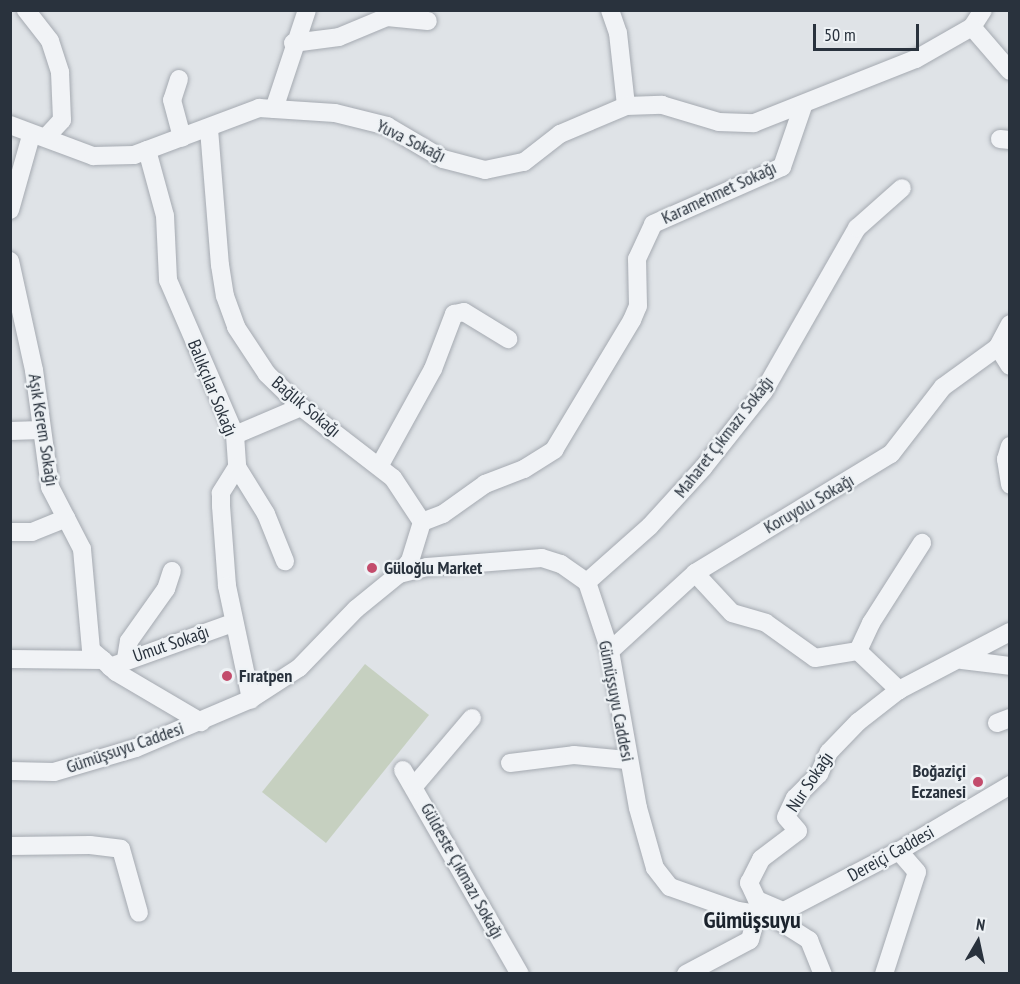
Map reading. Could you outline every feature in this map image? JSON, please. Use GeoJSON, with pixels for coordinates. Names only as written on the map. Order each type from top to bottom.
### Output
{"type":"FeatureCollection","features":[{"type":"Feature","properties":{"kind":"street"},"geometry":{"type":"LineString","coordinates":[[10,210],[38,136],[62,120],[60,72],[50,41],[26,10]]}},
{"type":"Feature","properties":{"kind":"street"},"geometry":{"type":"LineString","coordinates":[[274,109],[293,43],[307,10]]}},
{"type":"Feature","properties":{"kind":"street"},"geometry":{"type":"LineString","coordinates":[[610,10],[618,33],[626,106]]}},
{"type":"Feature","properties":{"kind":"street"},"geometry":{"type":"LineString","coordinates":[[803,106],[916,58],[972,27],[983,10]]}},
{"type":"Feature","properties":{"kind":"street"},"geometry":{"type":"LineString","coordinates":[[293,43],[339,37],[387,17],[428,21]]}},
{"type":"Feature","properties":{"kind":"street"},"geometry":{"type":"LineString","coordinates":[[972,27],[1010,70]]}},
{"type":"Feature","properties":{"kind":"street"},"geometry":{"type":"LineString","coordinates":[[179,79],[172,100],[182,138]]}},
{"type":"Feature","properties":{"kind":"street","name":"Yuva Sokağı"},"geometry":{"type":"LineString","coordinates":[[10,125],[93,156],[134,154],[209,129],[259,108],[335,113],[387,126],[443,159],[485,170],[524,162],[560,134],[626,106],[662,105],[734,125],[754,123],[803,106]]}},
{"type":"Feature","properties":{"kind":"street","name":"Karamehmet Sokağı"},"geometry":{"type":"LineString","coordinates":[[422,522],[443,514],[485,484],[525,469],[554,450],[632,320],[638,306],[637,260],[653,224],[782,167],[803,106]]}},
{"type":"Feature","properties":{"kind":"street","name":"Bağlık Sokağı"},"geometry":{"type":"LineString","coordinates":[[209,129],[225,296],[236,327],[267,374],[301,407],[380,465],[393,478],[422,522]]}},
{"type":"Feature","properties":{"kind":"street","name":"Balıkçılar Sokağı"},"geometry":{"type":"LineString","coordinates":[[147,150],[165,216],[168,280],[235,435],[237,467]]}},
{"type":"Feature","properties":{"kind":"street","name":"Maharet Çıkmazı Sokağı"},"geometry":{"type":"LineString","coordinates":[[587,582],[650,526],[703,468],[764,391],[857,228],[902,188]]}},
{"type":"Feature","properties":{"kind":"street","name":"Aşık Kerem Sokağı"},"geometry":{"type":"LineString","coordinates":[[10,261],[34,370],[50,487],[82,549],[91,650],[113,662]]}},
{"type":"Feature","properties":{"kind":"street"},"geometry":{"type":"LineString","coordinates":[[380,465],[433,369],[454,314],[464,312],[508,339]]}},
{"type":"Feature","properties":{"kind":"street"},"geometry":{"type":"LineString","coordinates":[[1010,324],[998,347],[1010,366]]}},
{"type":"Feature","properties":{"kind":"street","name":"Koruyolu Sokağı"},"geometry":{"type":"LineString","coordinates":[[610,651],[695,573],[891,454],[943,387],[998,347]]}},
{"type":"Feature","properties":{"kind":"street"},"geometry":{"type":"LineString","coordinates":[[235,435],[301,407]]}},
{"type":"Feature","properties":{"kind":"street"},"geometry":{"type":"LineString","coordinates":[[10,431],[41,430]]}},
{"type":"Feature","properties":{"kind":"street"},"geometry":{"type":"LineString","coordinates":[[1010,446],[1006,459],[1010,485]]}},
{"type":"Feature","properties":{"kind":"street"},"geometry":{"type":"LineString","coordinates":[[251,699],[233,623],[221,493],[237,467],[266,514],[285,561]]}},
{"type":"Feature","properties":{"kind":"street"},"geometry":{"type":"LineString","coordinates":[[10,532],[32,532],[66,518]]}},
{"type":"Feature","properties":{"kind":"street"},"geometry":{"type":"LineString","coordinates":[[399,574],[410,561],[422,522]]}},
{"type":"Feature","properties":{"kind":"street"},"geometry":{"type":"LineString","coordinates":[[858,651],[871,623],[922,543]]}},
{"type":"Feature","properties":{"kind":"street","name":"Gümüşsuyu Caddesi"},"geometry":{"type":"LineString","coordinates":[[10,771],[54,772],[136,748],[251,699],[299,668],[356,609],[399,574],[427,567],[542,558],[561,564],[587,582],[610,651],[627,760],[655,868],[670,887],[770,913]]}},
{"type":"Feature","properties":{"kind":"street"},"geometry":{"type":"LineString","coordinates":[[113,662],[166,589],[172,571]]}},
{"type":"Feature","properties":{"kind":"street"},"geometry":{"type":"LineString","coordinates":[[695,573],[732,613],[779,630],[815,658],[858,651]]}},
{"type":"Feature","properties":{"kind":"street","name":"Umut Sokağı"},"geometry":{"type":"LineString","coordinates":[[113,662],[233,623]]}},
{"type":"Feature","properties":{"kind":"street","name":"Nur Sokağı"},"geometry":{"type":"LineString","coordinates":[[770,913],[757,900],[749,883],[760,860],[798,831],[786,817],[795,798],[819,774],[829,752],[858,722],[899,690],[962,660],[1010,632]]}},
{"type":"Feature","properties":{"kind":"street"},"geometry":{"type":"LineString","coordinates":[[858,651],[899,690]]}},
{"type":"Feature","properties":{"kind":"street"},"geometry":{"type":"LineString","coordinates":[[10,659],[113,662],[201,722]]}},
{"type":"Feature","properties":{"kind":"street"},"geometry":{"type":"LineString","coordinates":[[962,660],[1010,666]]}},
{"type":"Feature","properties":{"kind":"street"},"geometry":{"type":"LineString","coordinates":[[415,785],[472,718]]}},
{"type":"Feature","properties":{"kind":"street"},"geometry":{"type":"LineString","coordinates":[[510,763],[574,755],[627,760]]}},
{"type":"Feature","properties":{"kind":"street","name":"Güldeste Çıkmazı Sokağı"},"geometry":{"type":"LineString","coordinates":[[403,770],[415,785],[520,974]]}},
{"type":"Feature","properties":{"kind":"street","name":"Dereiçi Caddesi"},"geometry":{"type":"LineString","coordinates":[[770,913],[899,851],[1010,785]]}},
{"type":"Feature","properties":{"kind":"street"},"geometry":{"type":"LineString","coordinates":[[10,846],[90,845],[121,849],[139,913]]}},
{"type":"Feature","properties":{"kind":"street"},"geometry":{"type":"LineString","coordinates":[[884,974],[917,872],[899,851]]}},
{"type":"Feature","properties":{"kind":"street"},"geometry":{"type":"LineString","coordinates":[[686,974],[750,940],[770,913],[809,940],[823,974]]}},
{"type":"Feature","properties":{"kind":"green space"},"geometry":{"type":"Polygon","coordinates":[[[365,664],[429,715],[326,843],[262,792],[365,664]]]}},
{"type":"Feature","properties":{"kind":"place","name":"Güloğlu Market"},"geometry":{"type":"Point","coordinates":[372,568]}},
{"type":"Feature","properties":{"kind":"place","name":"Fıratpen"},"geometry":{"type":"Point","coordinates":[227,676]}},
{"type":"Feature","properties":{"kind":"place","name":"Boğaziçi Eczanesi"},"geometry":{"type":"Point","coordinates":[978,782]}},
{"type":"Feature","properties":{"kind":"district","name":"Gümüşsuyu"},"geometry":{"type":"Point","coordinates":[752,920]}}]}
